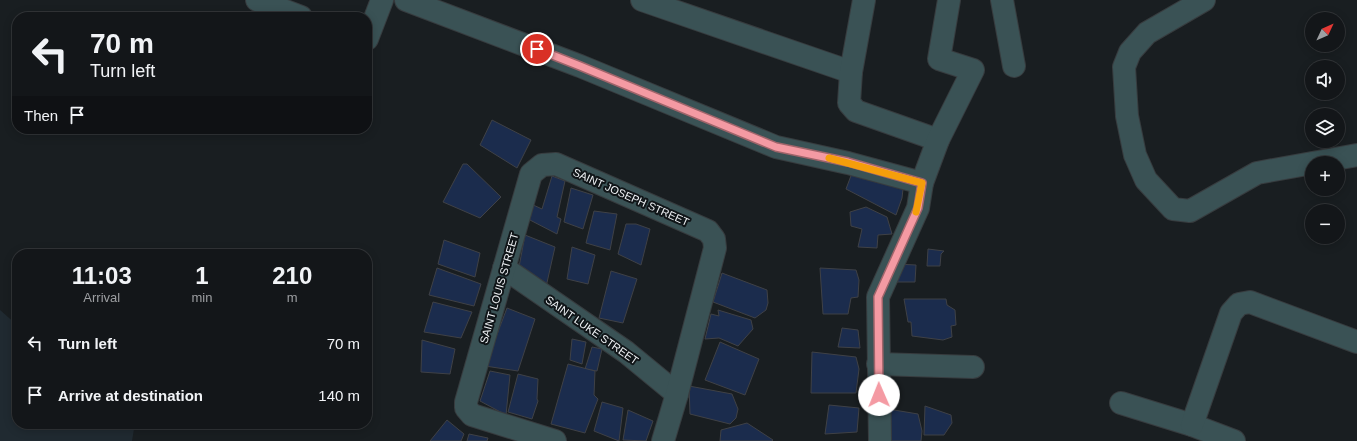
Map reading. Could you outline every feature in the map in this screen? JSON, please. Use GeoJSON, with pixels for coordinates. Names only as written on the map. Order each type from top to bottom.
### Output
{"type":"FeatureCollection","features":[{"type":"Feature","properties":{"kind":"street"},"geometry":{"type":"LineString","coordinates":[[257,0],[288,12]]}},
{"type":"Feature","properties":{"kind":"street"},"geometry":{"type":"LineString","coordinates":[[372,26],[382,0]]}},
{"type":"Feature","properties":{"kind":"street"},"geometry":{"type":"LineString","coordinates":[[406,0],[580,66],[776,147],[848,162],[922,183]]}},
{"type":"Feature","properties":{"kind":"street"},"geometry":{"type":"LineString","coordinates":[[642,0],[667,4],[851,72]]}},
{"type":"Feature","properties":{"kind":"street"},"geometry":{"type":"LineString","coordinates":[[864,0],[851,72],[849,103],[856,111],[938,140]]}},
{"type":"Feature","properties":{"kind":"street"},"geometry":{"type":"LineString","coordinates":[[880,441],[878,297],[918,208],[922,183],[938,140],[973,70],[939,59],[949,0]]}},
{"type":"Feature","properties":{"kind":"street"},"geometry":{"type":"LineString","coordinates":[[1002,0],[1014,66]]}},
{"type":"Feature","properties":{"kind":"street"},"geometry":{"type":"LineString","coordinates":[[1204,0],[1147,33],[1130,52],[1124,68],[1127,116],[1135,155],[1146,180],[1173,209],[1190,211],[1257,173],[1357,155]]}},
{"type":"Feature","properties":{"kind":"street","name":"SAINT JOSEPH STREET"},"geometry":{"type":"LineString","coordinates":[[542,165],[556,164],[704,229],[708,231],[714,239],[715,248],[677,394]]}},
{"type":"Feature","properties":{"kind":"street","name":"SAINT LOUIS STREET"},"geometry":{"type":"LineString","coordinates":[[542,165],[531,174],[466,402],[466,408],[472,415],[555,441]]}},
{"type":"Feature","properties":{"kind":"street","name":"SAINT LUKE STREET"},"geometry":{"type":"LineString","coordinates":[[504,268],[626,352],[677,394]]}},
{"type":"Feature","properties":{"kind":"street"},"geometry":{"type":"LineString","coordinates":[[1192,425],[1231,313],[1239,304],[1250,302],[1357,342]]}},
{"type":"Feature","properties":{"kind":"street"},"geometry":{"type":"LineString","coordinates":[[878,364],[973,367]]}},
{"type":"Feature","properties":{"kind":"street"},"geometry":{"type":"LineString","coordinates":[[663,441],[677,394]]}},
{"type":"Feature","properties":{"kind":"street"},"geometry":{"type":"LineString","coordinates":[[1122,403],[1192,425],[1234,441]]}},
{"type":"Feature","properties":{"kind":"shaded area"},"geometry":{"type":"Polygon","coordinates":[[[0,310],[12,321],[12,429],[134,429],[132,441],[0,441],[0,310]]]}},
{"type":"Feature","properties":{"kind":"building"},"geometry":{"type":"Polygon","coordinates":[[[492,120],[531,140],[517,168],[480,145],[492,120]]]}},
{"type":"Feature","properties":{"kind":"building"},"geometry":{"type":"Polygon","coordinates":[[[463,164],[467,164],[501,197],[480,218],[443,202],[463,164]]]}},
{"type":"Feature","properties":{"kind":"building"},"geometry":{"type":"Polygon","coordinates":[[[852,173],[903,189],[902,198],[896,215],[846,189],[852,173]]]}},
{"type":"Feature","properties":{"kind":"building"},"geometry":{"type":"Polygon","coordinates":[[[552,176],[565,181],[557,217],[561,219],[557,234],[528,219],[531,204],[542,209],[552,176]]]}},
{"type":"Feature","properties":{"kind":"building"},"geometry":{"type":"Polygon","coordinates":[[[571,188],[593,195],[583,229],[564,222],[571,188]]]}},
{"type":"Feature","properties":{"kind":"building"},"geometry":{"type":"Polygon","coordinates":[[[866,207],[887,217],[892,234],[878,235],[877,248],[858,247],[862,229],[851,226],[850,212],[866,207]]]}},
{"type":"Feature","properties":{"kind":"building"},"geometry":{"type":"Polygon","coordinates":[[[594,211],[617,214],[610,250],[586,243],[594,211]]]}},
{"type":"Feature","properties":{"kind":"building"},"geometry":{"type":"Polygon","coordinates":[[[626,224],[636,224],[650,229],[641,265],[618,254],[626,224]]]}},
{"type":"Feature","properties":{"kind":"building"},"geometry":{"type":"Polygon","coordinates":[[[525,235],[555,247],[546,287],[519,267],[525,235]]]}},
{"type":"Feature","properties":{"kind":"building"},"geometry":{"type":"Polygon","coordinates":[[[444,240],[480,253],[475,277],[438,264],[444,240]]]}},
{"type":"Feature","properties":{"kind":"building"},"geometry":{"type":"Polygon","coordinates":[[[572,247],[595,255],[588,284],[567,279],[572,247]]]}},
{"type":"Feature","properties":{"kind":"building"},"geometry":{"type":"Polygon","coordinates":[[[928,249],[944,251],[941,254],[940,266],[927,266],[928,249]]]}},
{"type":"Feature","properties":{"kind":"building"},"geometry":{"type":"Polygon","coordinates":[[[895,264],[916,265],[915,282],[896,282],[895,264]]]}},
{"type":"Feature","properties":{"kind":"building"},"geometry":{"type":"Polygon","coordinates":[[[437,268],[481,284],[474,306],[429,295],[437,268]]]}},
{"type":"Feature","properties":{"kind":"building"},"geometry":{"type":"Polygon","coordinates":[[[820,268],[856,270],[859,280],[858,297],[851,298],[848,314],[823,314],[820,268]]]}},
{"type":"Feature","properties":{"kind":"building"},"geometry":{"type":"Polygon","coordinates":[[[611,271],[637,279],[623,323],[599,318],[611,271]]]}},
{"type":"Feature","properties":{"kind":"building"},"geometry":{"type":"Polygon","coordinates":[[[722,273],[767,290],[768,303],[766,310],[755,318],[713,302],[722,273]]]}},
{"type":"Feature","properties":{"kind":"building"},"geometry":{"type":"Polygon","coordinates":[[[904,299],[946,299],[947,305],[955,310],[956,325],[951,326],[952,337],[943,340],[912,336],[911,322],[908,322],[904,299]]]}},
{"type":"Feature","properties":{"kind":"building"},"geometry":{"type":"Polygon","coordinates":[[[433,302],[472,312],[461,338],[424,332],[433,302]]]}},
{"type":"Feature","properties":{"kind":"building"},"geometry":{"type":"Polygon","coordinates":[[[507,308],[535,319],[518,371],[485,366],[507,308]]]}},
{"type":"Feature","properties":{"kind":"building"},"geometry":{"type":"Polygon","coordinates":[[[718,310],[751,320],[753,329],[738,346],[719,338],[705,339],[711,314],[719,316],[718,310]]]}},
{"type":"Feature","properties":{"kind":"building"},"geometry":{"type":"Polygon","coordinates":[[[842,328],[858,330],[860,348],[838,347],[842,328]]]}},
{"type":"Feature","properties":{"kind":"building"},"geometry":{"type":"Polygon","coordinates":[[[572,339],[586,342],[582,364],[570,360],[572,339]]]}},
{"type":"Feature","properties":{"kind":"building"},"geometry":{"type":"Polygon","coordinates":[[[422,340],[455,349],[450,374],[421,372],[422,340]]]}},
{"type":"Feature","properties":{"kind":"building"},"geometry":{"type":"Polygon","coordinates":[[[720,342],[759,359],[745,395],[705,380],[720,342]]]}},
{"type":"Feature","properties":{"kind":"building"},"geometry":{"type":"Polygon","coordinates":[[[592,347],[602,349],[597,371],[585,369],[592,347]]]}},
{"type":"Feature","properties":{"kind":"building"},"geometry":{"type":"Polygon","coordinates":[[[812,352],[856,357],[859,369],[856,393],[811,393],[812,352]]]}},
{"type":"Feature","properties":{"kind":"building"},"geometry":{"type":"Polygon","coordinates":[[[568,364],[595,371],[594,395],[598,399],[585,433],[551,424],[568,364]]]}},
{"type":"Feature","properties":{"kind":"building"},"geometry":{"type":"Polygon","coordinates":[[[490,371],[510,375],[506,415],[480,401],[490,371]]]}},
{"type":"Feature","properties":{"kind":"building"},"geometry":{"type":"Polygon","coordinates":[[[518,374],[538,379],[538,401],[532,419],[508,412],[518,374]]]}},
{"type":"Feature","properties":{"kind":"building"},"geometry":{"type":"Polygon","coordinates":[[[689,386],[732,394],[738,409],[736,418],[730,424],[690,414],[689,386]]]}},
{"type":"Feature","properties":{"kind":"building"},"geometry":{"type":"Polygon","coordinates":[[[602,402],[623,408],[619,441],[594,431],[602,402]]]}},
{"type":"Feature","properties":{"kind":"building"},"geometry":{"type":"Polygon","coordinates":[[[829,405],[859,408],[857,432],[825,434],[829,405]]]}},
{"type":"Feature","properties":{"kind":"building"},"geometry":{"type":"Polygon","coordinates":[[[925,406],[951,415],[952,423],[944,435],[924,435],[925,406]]]}},
{"type":"Feature","properties":{"kind":"building"},"geometry":{"type":"Polygon","coordinates":[[[888,409],[918,414],[922,431],[921,441],[889,441],[888,409]]]}},
{"type":"Feature","properties":{"kind":"building"},"geometry":{"type":"Polygon","coordinates":[[[628,410],[653,421],[646,441],[623,440],[628,410]]]}},
{"type":"Feature","properties":{"kind":"building"},"geometry":{"type":"Polygon","coordinates":[[[447,420],[464,434],[461,441],[430,441],[447,420]]]}},
{"type":"Feature","properties":{"kind":"building"},"geometry":{"type":"Polygon","coordinates":[[[747,423],[773,440],[720,441],[721,430],[747,423]]]}},
{"type":"Feature","properties":{"kind":"building"},"geometry":{"type":"Polygon","coordinates":[[[469,434],[488,438],[487,441],[467,441],[469,434]]]}},
{"type":"Feature","properties":{"kind":"slow traffic"},"geometry":{"type":"LineString","coordinates":[[829,158],[922,183],[916,212]]}},
{"type":"Feature","properties":{"kind":"route"},"geometry":{"type":"LineString","coordinates":[[537,49],[776,147],[848,162],[922,183],[918,208],[878,297],[879,395]]}}]}
